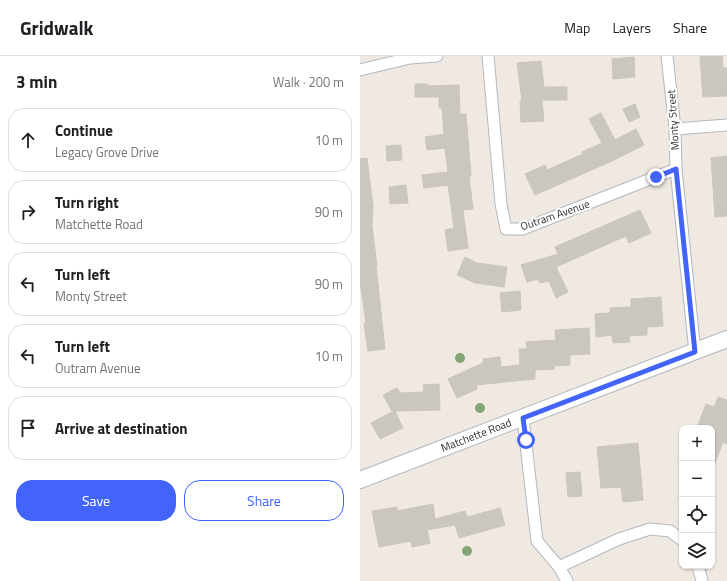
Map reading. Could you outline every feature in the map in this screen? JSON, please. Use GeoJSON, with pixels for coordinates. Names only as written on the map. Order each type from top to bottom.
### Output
{"type":"FeatureCollection","features":[{"type":"Feature","properties":{"kind":"street"},"geometry":{"type":"LineString","coordinates":[[360,70],[410,58],[436,56]]}},
{"type":"Feature","properties":{"kind":"street","name":"Outram Avenue"},"geometry":{"type":"LineString","coordinates":[[488,56],[501,204],[506,229],[523,229],[676,169]]}},
{"type":"Feature","properties":{"kind":"street","name":"Monty Street"},"geometry":{"type":"LineString","coordinates":[[668,56],[675,129],[676,169],[695,352]]}},
{"type":"Feature","properties":{"kind":"street"},"geometry":{"type":"LineString","coordinates":[[675,129],[727,125]]}},
{"type":"Feature","properties":{"kind":"street","name":"Matchette Road"},"geometry":{"type":"LineString","coordinates":[[360,480],[727,339]]}},
{"type":"Feature","properties":{"kind":"street"},"geometry":{"type":"LineString","coordinates":[[523,418],[538,541],[559,567],[567,581]]}},
{"type":"Feature","properties":{"kind":"street"},"geometry":{"type":"LineString","coordinates":[[559,567],[619,539],[650,529],[670,531],[679,538]]}},
{"type":"Feature","properties":{"kind":"street"},"geometry":{"type":"LineString","coordinates":[[699,569],[702,581]]}},
{"type":"Feature","properties":{"kind":"building"},"geometry":{"type":"Polygon","coordinates":[[[700,56],[722,56],[723,68],[727,68],[727,96],[703,97],[700,56]]]}},
{"type":"Feature","properties":{"kind":"building"},"geometry":{"type":"Polygon","coordinates":[[[634,57],[635,77],[613,79],[612,59],[634,57]]]}},
{"type":"Feature","properties":{"kind":"building"},"geometry":{"type":"Polygon","coordinates":[[[541,61],[544,87],[567,87],[567,100],[542,100],[544,121],[521,122],[520,101],[522,101],[517,63],[541,61]]]}},
{"type":"Feature","properties":{"kind":"building"},"geometry":{"type":"Polygon","coordinates":[[[415,84],[428,84],[428,86],[459,85],[460,114],[466,114],[471,176],[469,176],[473,209],[463,210],[468,248],[448,251],[445,230],[454,228],[448,185],[424,188],[422,175],[448,172],[445,148],[427,150],[425,137],[444,134],[442,108],[439,108],[439,97],[415,97],[415,84]]]}},
{"type":"Feature","properties":{"kind":"building"},"geometry":{"type":"Polygon","coordinates":[[[635,104],[640,117],[629,122],[623,109],[635,104]]]}},
{"type":"Feature","properties":{"kind":"building"},"geometry":{"type":"Polygon","coordinates":[[[601,113],[615,140],[636,129],[644,145],[612,161],[535,195],[525,174],[545,165],[547,170],[583,154],[582,152],[602,143],[589,119],[601,113]]]}},
{"type":"Feature","properties":{"kind":"building"},"geometry":{"type":"Polygon","coordinates":[[[401,145],[402,160],[387,161],[386,146],[401,145]]]}},
{"type":"Feature","properties":{"kind":"building"},"geometry":{"type":"Polygon","coordinates":[[[727,156],[727,216],[715,217],[711,158],[727,156]]]}},
{"type":"Feature","properties":{"kind":"building"},"geometry":{"type":"Polygon","coordinates":[[[367,158],[373,206],[372,225],[385,349],[368,351],[364,324],[366,323],[360,282],[360,159],[367,158]]]}},
{"type":"Feature","properties":{"kind":"building"},"geometry":{"type":"Polygon","coordinates":[[[406,185],[408,203],[390,204],[389,187],[406,185]]]}},
{"type":"Feature","properties":{"kind":"building"},"geometry":{"type":"Polygon","coordinates":[[[640,210],[651,233],[629,243],[626,236],[556,267],[568,292],[556,298],[549,281],[540,283],[538,279],[527,282],[521,265],[558,254],[555,247],[640,210]]]}},
{"type":"Feature","properties":{"kind":"building"},"geometry":{"type":"Polygon","coordinates":[[[465,257],[477,263],[507,267],[504,287],[475,283],[457,275],[465,257]]]}},
{"type":"Feature","properties":{"kind":"building"},"geometry":{"type":"Polygon","coordinates":[[[520,291],[521,310],[502,312],[500,293],[520,291]]]}},
{"type":"Feature","properties":{"kind":"building"},"geometry":{"type":"Polygon","coordinates":[[[661,297],[663,326],[647,327],[647,335],[629,336],[630,342],[613,343],[612,335],[596,337],[595,314],[610,313],[610,308],[631,307],[631,299],[661,297]]]}},
{"type":"Feature","properties":{"kind":"building"},"geometry":{"type":"Polygon","coordinates":[[[589,328],[590,354],[570,355],[570,365],[554,366],[554,369],[535,370],[535,379],[476,385],[477,389],[457,398],[448,379],[483,363],[483,359],[500,357],[501,367],[520,365],[519,349],[527,349],[526,342],[556,340],[555,330],[589,328]]]}},
{"type":"Feature","properties":{"kind":"building"},"geometry":{"type":"Polygon","coordinates":[[[439,384],[440,410],[395,411],[403,428],[380,439],[371,423],[394,411],[392,411],[383,395],[397,388],[400,393],[424,392],[423,385],[439,384]]]}},
{"type":"Feature","properties":{"kind":"building"},"geometry":{"type":"Polygon","coordinates":[[[718,397],[727,400],[727,444],[723,442],[715,463],[715,425],[698,425],[706,404],[714,407],[718,397]]]}},
{"type":"Feature","properties":{"kind":"building"},"geometry":{"type":"Polygon","coordinates":[[[638,443],[643,500],[623,502],[621,487],[601,488],[597,447],[638,443]]]}},
{"type":"Feature","properties":{"kind":"building"},"geometry":{"type":"Polygon","coordinates":[[[580,472],[582,496],[568,497],[566,473],[580,472]]]}},
{"type":"Feature","properties":{"kind":"building"},"geometry":{"type":"Polygon","coordinates":[[[433,504],[435,519],[465,511],[467,517],[500,508],[505,525],[459,538],[455,525],[427,530],[430,543],[412,547],[411,541],[379,547],[372,511],[397,507],[397,511],[433,504]]]}},
{"type":"Feature","properties":{"kind":"route"},"geometry":{"type":"LineString","coordinates":[[526,440],[523,418],[695,352],[676,169],[656,177]]}}]}
